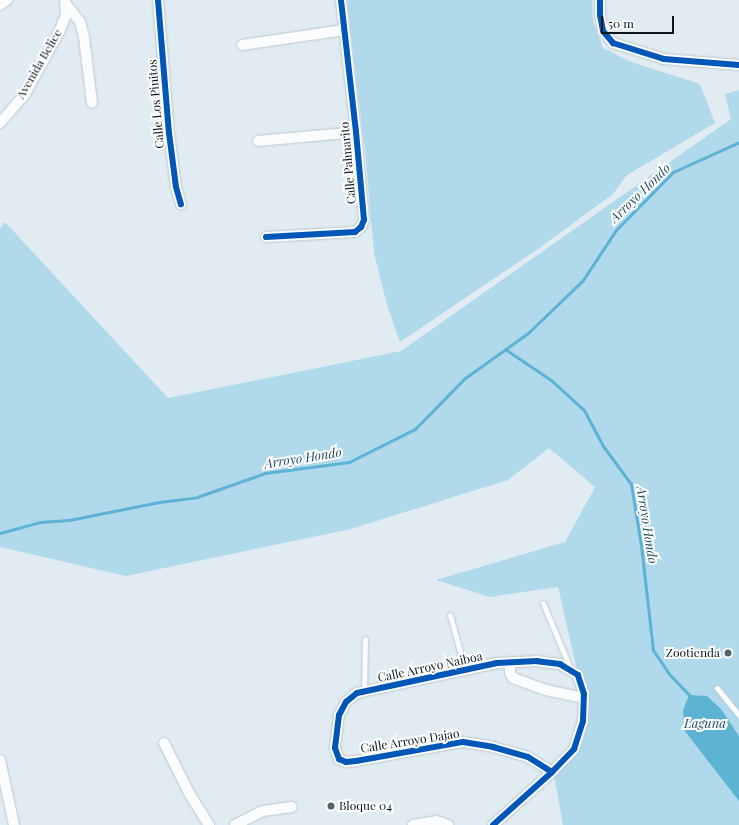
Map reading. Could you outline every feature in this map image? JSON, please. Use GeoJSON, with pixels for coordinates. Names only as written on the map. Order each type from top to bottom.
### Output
{"type":"FeatureCollection","features":[{"type":"Feature","properties":{"kind":"street"},"geometry":{"type":"LineString","coordinates":[[0,5],[7,0]]}},
{"type":"Feature","properties":{"kind":"street","name":"Calle Los Pinitos"},"geometry":{"type":"LineString","coordinates":[[158,0],[176,187],[181,204]]}},
{"type":"Feature","properties":{"kind":"street","name":"Calle Palmarito"},"geometry":{"type":"LineString","coordinates":[[266,237],[355,232],[361,227],[364,220],[356,132],[340,0]]}},
{"type":"Feature","properties":{"kind":"street"},"geometry":{"type":"LineString","coordinates":[[600,0],[600,16],[603,31],[613,44],[664,59],[739,65]]}},
{"type":"Feature","properties":{"kind":"street"},"geometry":{"type":"LineString","coordinates":[[66,2],[80,22],[84,37],[92,103]]}},
{"type":"Feature","properties":{"kind":"street","name":"Avenida Belice"},"geometry":{"type":"LineString","coordinates":[[0,123],[25,94],[59,32],[66,16],[66,2]]}},
{"type":"Feature","properties":{"kind":"street"},"geometry":{"type":"LineString","coordinates":[[242,45],[344,30]]}},
{"type":"Feature","properties":{"kind":"street"},"geometry":{"type":"LineString","coordinates":[[258,141],[356,132]]}},
{"type":"Feature","properties":{"kind":"street","name":"Calle Arroyo Naiboa"},"geometry":{"type":"LineString","coordinates":[[339,759],[335,748],[339,715],[346,702],[358,694],[497,663],[537,661],[560,664],[575,673]]}},
{"type":"Feature","properties":{"kind":"street"},"geometry":{"type":"LineString","coordinates":[[510,663],[510,673],[513,678],[546,690],[584,698]]}},
{"type":"Feature","properties":{"kind":"street"},"geometry":{"type":"LineString","coordinates":[[493,825],[552,772],[574,748],[583,721],[584,698],[584,694],[575,673]]}},
{"type":"Feature","properties":{"kind":"street","name":"Calle Arroyo Dajao"},"geometry":{"type":"LineString","coordinates":[[339,759],[346,762],[356,762],[462,742],[493,747],[528,757],[552,772]]}},
{"type":"Feature","properties":{"kind":"street"},"geometry":{"type":"LineString","coordinates":[[164,743],[189,793],[209,825]]}},
{"type":"Feature","properties":{"kind":"street"},"geometry":{"type":"LineString","coordinates":[[0,760],[14,825]]}},
{"type":"Feature","properties":{"kind":"street"},"geometry":{"type":"LineString","coordinates":[[235,825],[263,811],[292,807]]}},
{"type":"Feature","properties":{"kind":"street"},"geometry":{"type":"LineString","coordinates":[[413,825],[437,821],[448,825]]}},
{"type":"Feature","properties":{"kind":"lane"},"geometry":{"type":"LineString","coordinates":[[543,603],[575,673]]}},
{"type":"Feature","properties":{"kind":"lane"},"geometry":{"type":"LineString","coordinates":[[450,615],[465,670]]}},
{"type":"Feature","properties":{"kind":"lane"},"geometry":{"type":"LineString","coordinates":[[364,692],[365,639]]}},
{"type":"Feature","properties":{"kind":"lane"},"geometry":{"type":"LineString","coordinates":[[717,688],[739,715]]}},
{"type":"Feature","properties":{"kind":"shaded area"},"geometry":{"type":"Polygon","coordinates":[[[347,0],[592,0],[593,21],[603,48],[631,62],[700,84],[715,123],[627,175],[613,194],[538,249],[400,342],[387,305],[374,253],[366,160],[347,0]]]}},
{"type":"Feature","properties":{"kind":"shaded area"},"geometry":{"type":"Polygon","coordinates":[[[739,90],[739,825],[563,825],[554,775],[587,714],[558,587],[490,597],[436,580],[565,542],[595,487],[549,448],[508,480],[351,529],[126,576],[0,547],[0,228],[5,222],[168,398],[401,351],[731,119],[725,94],[739,90]]]}},
{"type":"Feature","properties":{"kind":"water","name":"Laguna"},"geometry":{"type":"Polygon","coordinates":[[[689,695],[707,696],[721,709],[739,736],[739,801],[684,730],[683,710],[689,695]]]}},
{"type":"Feature","properties":{"kind":"waterway","name":"Arroyo Hondo"},"geometry":{"type":"LineString","coordinates":[[0,533],[40,522],[69,520],[159,502],[197,497],[265,473],[349,462],[415,429],[465,378],[528,333],[583,280],[616,230],[673,172],[739,142]]}},
{"type":"Feature","properties":{"kind":"waterway","name":"Arroyo Hondo"},"geometry":{"type":"LineString","coordinates":[[505,349],[551,380],[584,410],[603,446],[631,484],[641,545],[653,650],[670,675],[689,695]]}},
{"type":"Feature","properties":{"kind":"cycle path"},"geometry":{"type":"LineString","coordinates":[[158,0],[169,133],[176,187],[181,204]]}},
{"type":"Feature","properties":{"kind":"cycle path"},"geometry":{"type":"LineString","coordinates":[[266,237],[355,232],[361,227],[364,220],[341,0]]}},
{"type":"Feature","properties":{"kind":"cycle path"},"geometry":{"type":"LineString","coordinates":[[600,0],[600,15],[603,31],[613,43],[664,59],[739,65]]}},
{"type":"Feature","properties":{"kind":"cycle path"},"geometry":{"type":"LineString","coordinates":[[493,825],[552,772],[574,749],[583,721],[584,694],[578,675],[560,664],[537,661],[497,663],[357,693],[346,702],[339,715],[335,748],[339,759],[346,762],[463,742],[493,747],[528,757],[552,772]]}},
{"type":"Feature","properties":{"kind":"place","name":"Zootienda"},"geometry":{"type":"Point","coordinates":[728,653]}},
{"type":"Feature","properties":{"kind":"place","name":"Bloque 04"},"geometry":{"type":"Point","coordinates":[331,806]}}]}
